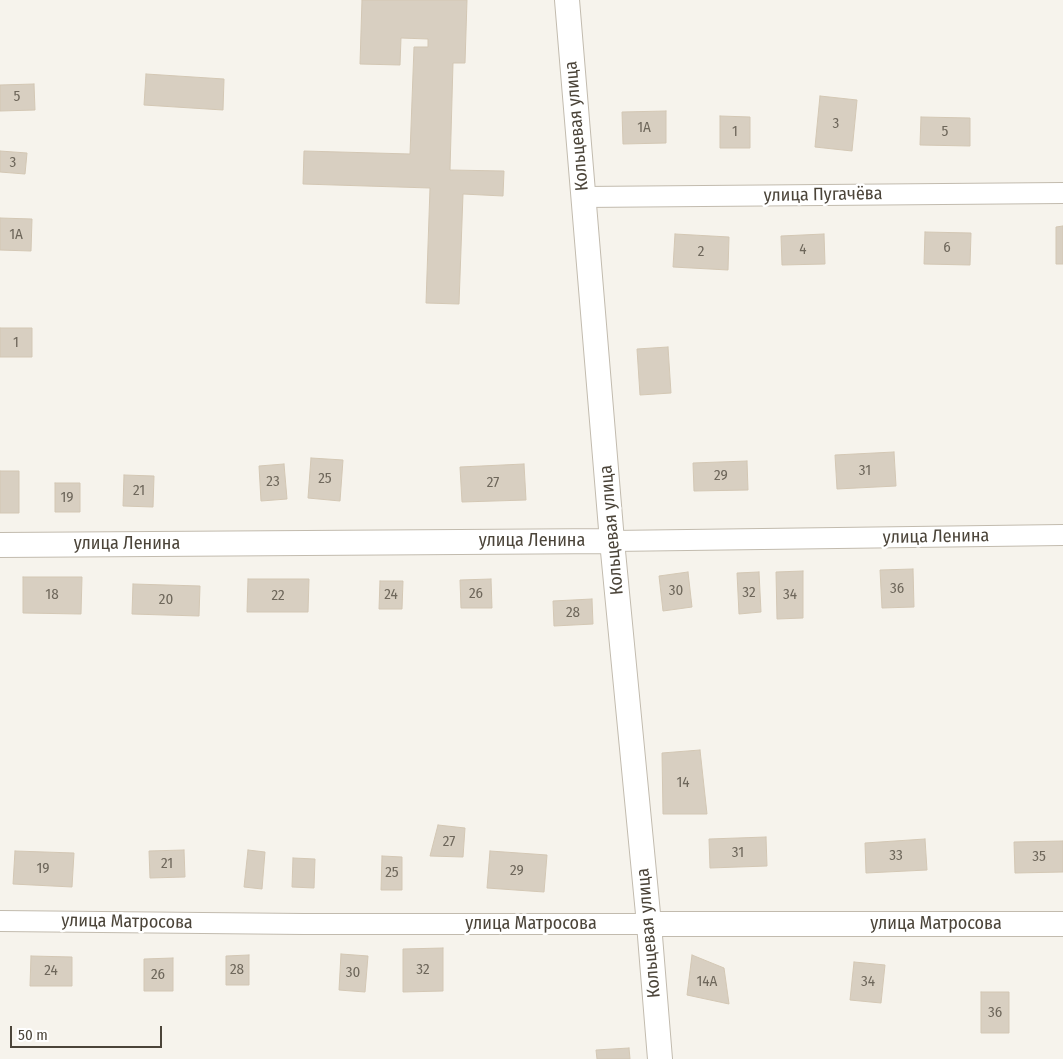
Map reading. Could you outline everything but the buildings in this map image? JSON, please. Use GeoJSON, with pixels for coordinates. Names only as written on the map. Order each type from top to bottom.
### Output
{"type":"FeatureCollection","features":[{"type":"Feature","properties":{"kind":"street","name":"Кольцевая улица"},"geometry":{"type":"LineString","coordinates":[[567,0],[612,541],[649,924],[660,1059]]}},
{"type":"Feature","properties":{"kind":"street","name":"улица Пугачёва"},"geometry":{"type":"LineString","coordinates":[[583,197],[1063,193]]}},
{"type":"Feature","properties":{"kind":"street","name":"улица Ленина"},"geometry":{"type":"LineString","coordinates":[[0,545],[612,541],[1063,535]]}},
{"type":"Feature","properties":{"kind":"street","name":"улица Матросова"},"geometry":{"type":"LineString","coordinates":[[0,921],[304,924],[1063,924]]}}]}
